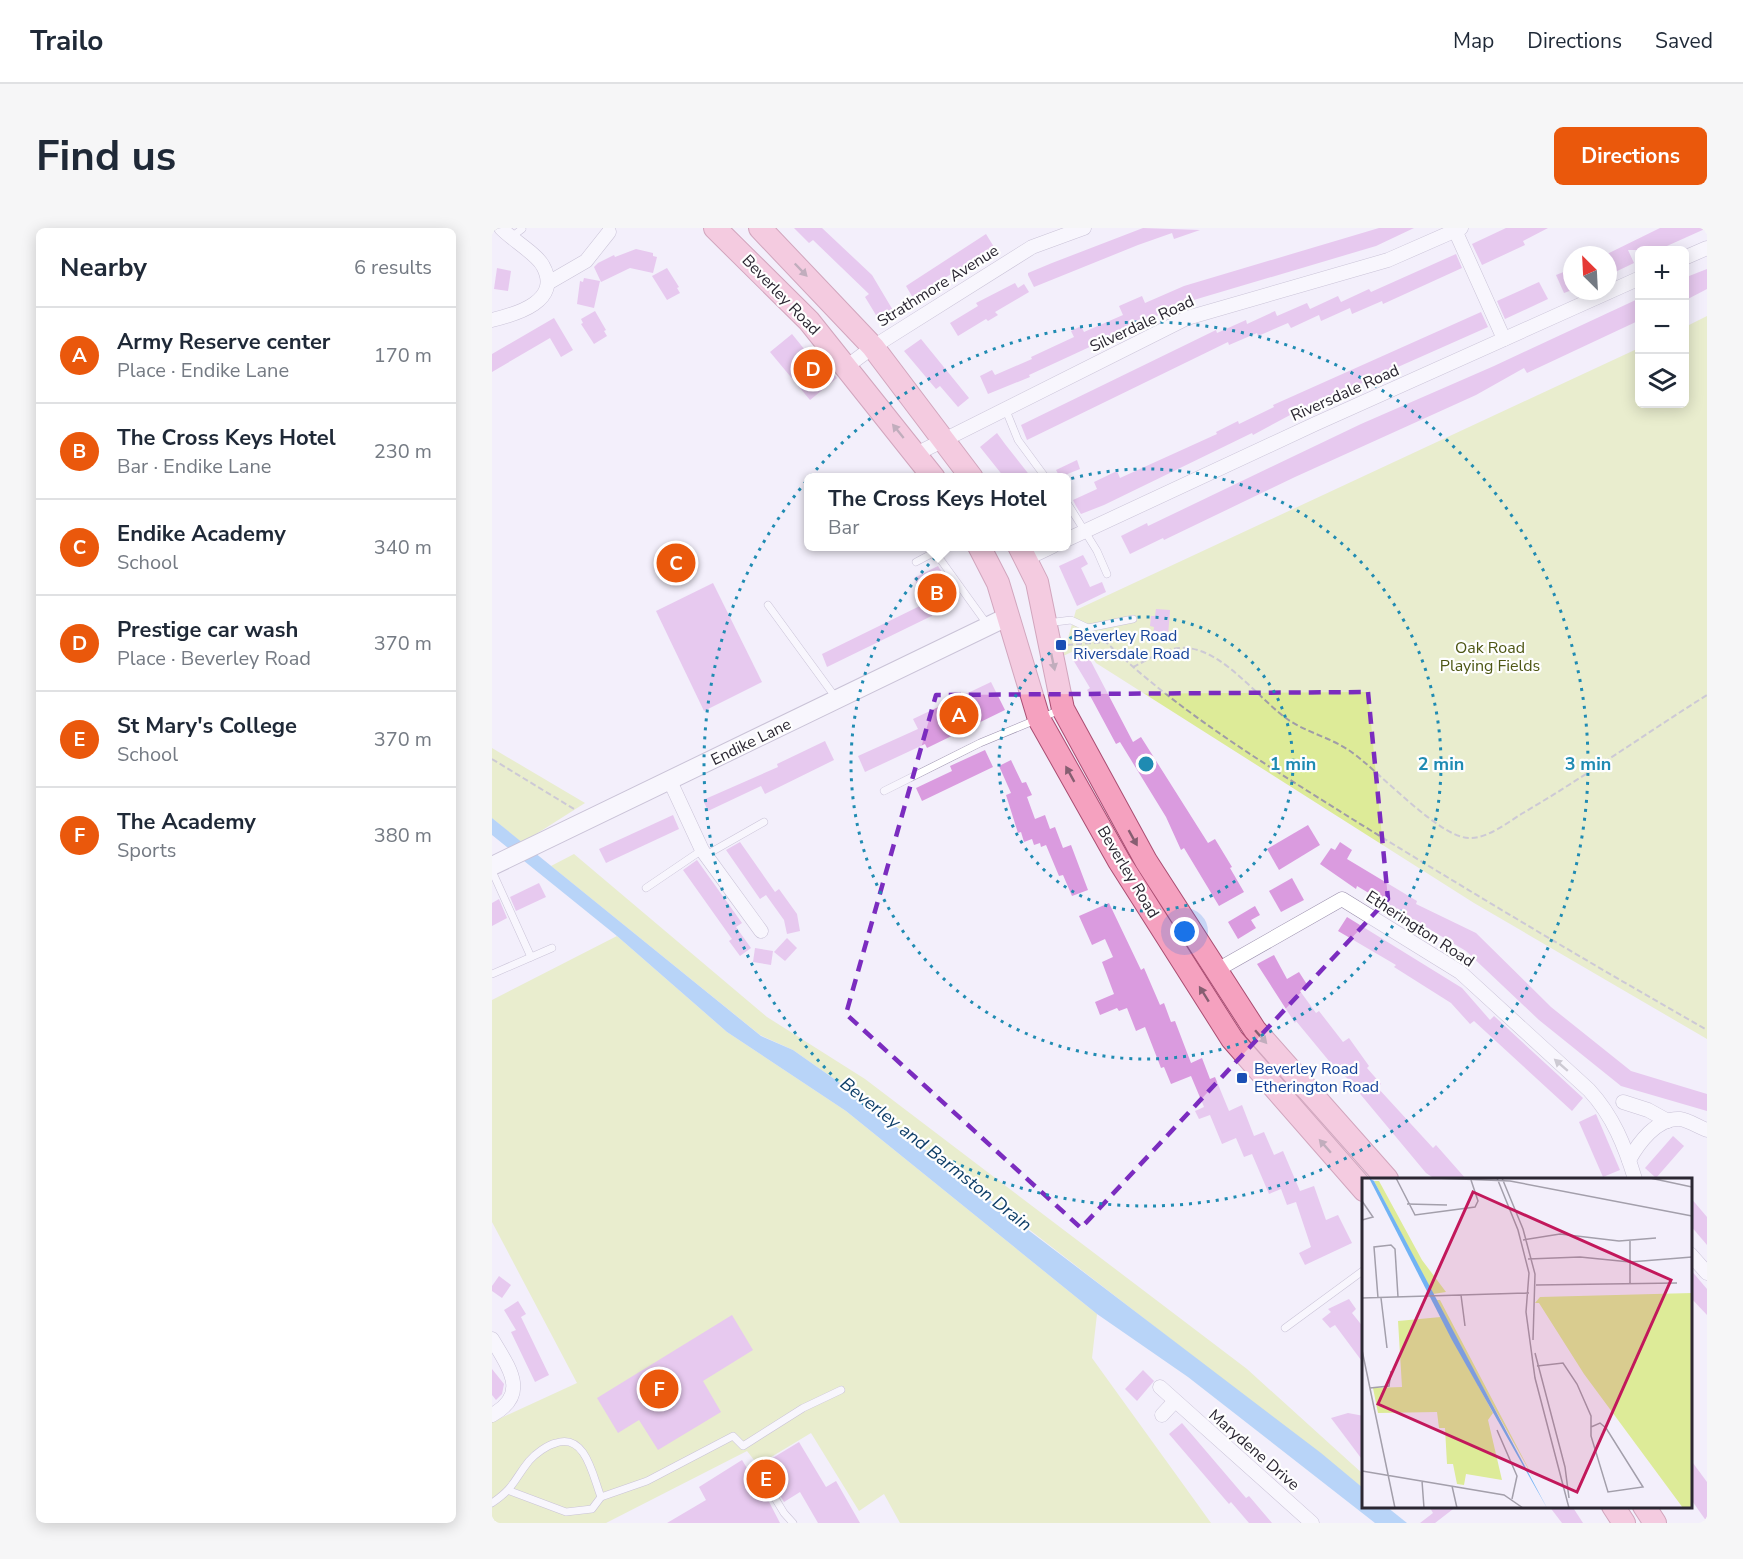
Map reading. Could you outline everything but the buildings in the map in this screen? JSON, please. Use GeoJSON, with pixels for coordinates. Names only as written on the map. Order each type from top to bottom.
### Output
{"type":"FeatureCollection","features":[{"type":"Feature","properties":{"kind":"main road","name":"Beverley Road"},"geometry":{"type":"LineString","coordinates":[[715,228],[809,321],[931,473]]}},
{"type":"Feature","properties":{"kind":"main road","name":"Beverley Road"},"geometry":{"type":"LineString","coordinates":[[765,233],[873,347],[941,440],[969,473]]}},
{"type":"Feature","properties":{"kind":"main road"},"geometry":{"type":"LineString","coordinates":[[748,261],[765,233]]}},
{"type":"Feature","properties":{"kind":"main road","name":"Beverley Road"},"geometry":{"type":"LineString","coordinates":[[983,551],[1010,616],[1040,719],[1091,811],[1224,1026],[1362,1188]]}},
{"type":"Feature","properties":{"kind":"main road","name":"Beverley Road"},"geometry":{"type":"LineString","coordinates":[[1023,553],[1037,582],[1063,710],[1146,861],[1255,1030],[1386,1178]]}},
{"type":"Feature","properties":{"kind":"main road"},"geometry":{"type":"LineString","coordinates":[[1091,811],[1112,800]]}},
{"type":"Feature","properties":{"kind":"main road"},"geometry":{"type":"LineString","coordinates":[[1168,937],[1187,924]]}},
{"type":"Feature","properties":{"kind":"main road"},"geometry":{"type":"LineString","coordinates":[[1224,1026],[1244,1012]]}},
{"type":"Feature","properties":{"kind":"main road"},"geometry":{"type":"LineString","coordinates":[[1614,1508],[1624,1523]]}},
{"type":"Feature","properties":{"kind":"main road"},"geometry":{"type":"LineString","coordinates":[[1645,1508],[1655,1523]]}},
{"type":"Feature","properties":{"kind":"street","name":"Strathmore Avenue"},"geometry":{"type":"LineString","coordinates":[[846,367],[873,347],[1032,247],[1084,228]]}},
{"type":"Feature","properties":{"kind":"street"},"geometry":{"type":"LineString","coordinates":[[1457,229],[1504,339]]}},
{"type":"Feature","properties":{"kind":"street","name":"Silverdale Road"},"geometry":{"type":"LineString","coordinates":[[916,454],[1187,318],[1388,260],[1457,229]]}},
{"type":"Feature","properties":{"kind":"street"},"geometry":{"type":"LineString","coordinates":[[492,320],[518,315],[540,301],[548,283],[586,261],[612,232]]}},
{"type":"Feature","properties":{"kind":"street"},"geometry":{"type":"LineString","coordinates":[[506,233],[543,264],[548,283]]}},
{"type":"Feature","properties":{"kind":"street"},"geometry":{"type":"LineString","coordinates":[[1689,256],[1707,248]]}},
{"type":"Feature","properties":{"kind":"street","name":"Riversdale Road"},"geometry":{"type":"LineString","coordinates":[[1071,538],[1635,280]]}},
{"type":"Feature","properties":{"kind":"street","name":"Endike Lane"},"geometry":{"type":"LineString","coordinates":[[492,866],[1010,616]]}},
{"type":"Feature","properties":{"kind":"street"},"geometry":{"type":"LineString","coordinates":[[670,781],[704,852],[761,932]]}},
{"type":"Feature","properties":{"kind":"street","name":"Etherington Road"},"geometry":{"type":"LineString","coordinates":[[1217,970],[1342,899],[1460,972],[1603,1105],[1622,1138],[1635,1178]]}},
{"type":"Feature","properties":{"kind":"street"},"geometry":{"type":"LineString","coordinates":[[1623,1102],[1648,1110],[1668,1121]]}},
{"type":"Feature","properties":{"kind":"street"},"geometry":{"type":"LineString","coordinates":[[1622,1138],[1647,1134],[1668,1121],[1680,1119],[1707,1130]]}},
{"type":"Feature","properties":{"kind":"street"},"geometry":{"type":"LineString","coordinates":[[1629,1160],[1647,1134]]}},
{"type":"Feature","properties":{"kind":"street"},"geometry":{"type":"LineString","coordinates":[[1692,1256],[1707,1273]]}},
{"type":"Feature","properties":{"kind":"street"},"geometry":{"type":"LineString","coordinates":[[492,1339],[512,1376],[514,1394],[507,1406],[492,1415]]}},
{"type":"Feature","properties":{"kind":"street","name":"Marydene Drive"},"geometry":{"type":"LineString","coordinates":[[1160,1387],[1174,1402],[1312,1523]]}},
{"type":"Feature","properties":{"kind":"street"},"geometry":{"type":"LineString","coordinates":[[1162,1415],[1174,1402]]}},
{"type":"Feature","properties":{"kind":"lane"},"geometry":{"type":"LineString","coordinates":[[506,233],[522,229]]}},
{"type":"Feature","properties":{"kind":"lane"},"geometry":{"type":"LineString","coordinates":[[1005,408],[1018,440],[1043,473]]}},
{"type":"Feature","properties":{"kind":"lane"},"geometry":{"type":"LineString","coordinates":[[1071,510],[1107,574]]}},
{"type":"Feature","properties":{"kind":"lane"},"geometry":{"type":"LineString","coordinates":[[916,562],[935,552],[989,627]]}},
{"type":"Feature","properties":{"kind":"lane"},"geometry":{"type":"LineString","coordinates":[[768,605],[838,700]]}},
{"type":"Feature","properties":{"kind":"lane"},"geometry":{"type":"LineString","coordinates":[[1046,630],[1071,620],[1088,628],[1133,619]]}},
{"type":"Feature","properties":{"kind":"lane"},"geometry":{"type":"LineString","coordinates":[[884,790],[980,743],[1063,710]]}},
{"type":"Feature","properties":{"kind":"lane"},"geometry":{"type":"LineString","coordinates":[[646,888],[704,852],[764,822]]}},
{"type":"Feature","properties":{"kind":"lane"},"geometry":{"type":"LineString","coordinates":[[492,871],[531,957]]}},
{"type":"Feature","properties":{"kind":"lane"},"geometry":{"type":"LineString","coordinates":[[492,974],[552,948]]}},
{"type":"Feature","properties":{"kind":"lane"},"geometry":{"type":"LineString","coordinates":[[1285,1328],[1362,1271]]}},
{"type":"Feature","properties":{"kind":"lane"},"geometry":{"type":"LineString","coordinates":[[510,1491],[566,1512],[592,1509],[601,1497],[647,1481],[733,1436],[743,1446],[803,1408],[841,1390]]}},
{"type":"Feature","properties":{"kind":"lane"},"geometry":{"type":"LineString","coordinates":[[492,1503],[510,1491],[530,1460],[550,1444],[563,1440],[576,1444],[588,1460],[601,1497]]}},
{"type":"Feature","properties":{"kind":"lane"},"geometry":{"type":"LineString","coordinates":[[758,1470],[784,1513],[794,1523]]}},
{"type":"Feature","properties":{"kind":"path"},"geometry":{"type":"LineString","coordinates":[[1046,630],[1057,645],[1106,642],[1133,667],[1258,760],[1478,897],[1707,1030]]}},
{"type":"Feature","properties":{"kind":"path"},"geometry":{"type":"LineString","coordinates":[[1133,667],[1170,648],[1189,648],[1216,660],[1244,679],[1290,721],[1325,736],[1351,751],[1446,831],[1470,838],[1490,832],[1577,782],[1707,695]]}},
{"type":"Feature","properties":{"kind":"path"},"geometry":{"type":"LineString","coordinates":[[492,759],[589,819]]}},
{"type":"Feature","properties":{"kind":"highlighted area"},"geometry":{"type":"Polygon","coordinates":[[[1368,692],[1388,899],[1081,1228],[846,1014],[936,695],[1368,692]]]}},
{"type":"Feature","properties":{"kind":"green space","name":"Oak Road Playing Fields"},"geometry":{"type":"Polygon","coordinates":[[[1707,316],[1707,1039],[1474,903],[1096,663],[1085,646],[1063,656],[1076,610],[1635,350],[1635,408],[1689,408],[1689,325],[1707,316]]]}},
{"type":"Feature","properties":{"kind":"green space"},"geometry":{"type":"Polygon","coordinates":[[[492,748],[585,803],[522,843],[492,818],[492,748]]]}},
{"type":"Feature","properties":{"kind":"green space"},"geometry":{"type":"Polygon","coordinates":[[[574,854],[767,1017],[865,1079],[1247,1369],[1362,1473],[1362,1487],[840,1083],[793,1050],[760,1035],[551,866],[574,854]]]}},
{"type":"Feature","properties":{"kind":"green space"},"geometry":{"type":"Polygon","coordinates":[[[617,936],[727,1032],[846,1111],[1097,1314],[1092,1358],[1211,1523],[900,1523],[884,1494],[859,1511],[811,1433],[758,1465],[747,1451],[606,1523],[492,1523],[492,1422],[577,1383],[492,1222],[492,1000],[617,936]]]}},
{"type":"Feature","properties":{"kind":"water"},"geometry":{"type":"Polygon","coordinates":[[[492,818],[761,1036],[793,1050],[840,1083],[1002,1210],[1321,1453],[1362,1487],[1362,1508],[1388,1508],[1407,1523],[1375,1523],[1188,1377],[1097,1314],[846,1111],[727,1032],[617,936],[492,835],[492,818]]]}},
{"type":"Feature","properties":{"kind":"place","name":"Prestige car wash"},"geometry":{"type":"Point","coordinates":[813,369]}},
{"type":"Feature","properties":{"kind":"place","name":"Endike Academy"},"geometry":{"type":"Point","coordinates":[676,563]}},
{"type":"Feature","properties":{"kind":"place","name":"The Cross Keys Hotel"},"geometry":{"type":"Point","coordinates":[937,593]}},
{"type":"Feature","properties":{"kind":"place","name":"Beverley Road Riversdale Road"},"geometry":{"type":"Point","coordinates":[1061,645]}},
{"type":"Feature","properties":{"kind":"place","name":"Army Reserve center"},"geometry":{"type":"Point","coordinates":[959,715]}},
{"type":"Feature","properties":{"kind":"place","name":"Beverley Road Etherington Road"},"geometry":{"type":"Point","coordinates":[1242,1078]}},
{"type":"Feature","properties":{"kind":"place","name":"The Academy"},"geometry":{"type":"Point","coordinates":[659,1389]}},
{"type":"Feature","properties":{"kind":"place","name":"St Mary's College"},"geometry":{"type":"Point","coordinates":[766,1479]}},
{"type":"Feature","properties":{"kind":"water label","name":"Beverley and Barmston Drain"},"geometry":{"type":"Point","coordinates":[936,1154]}}]}
